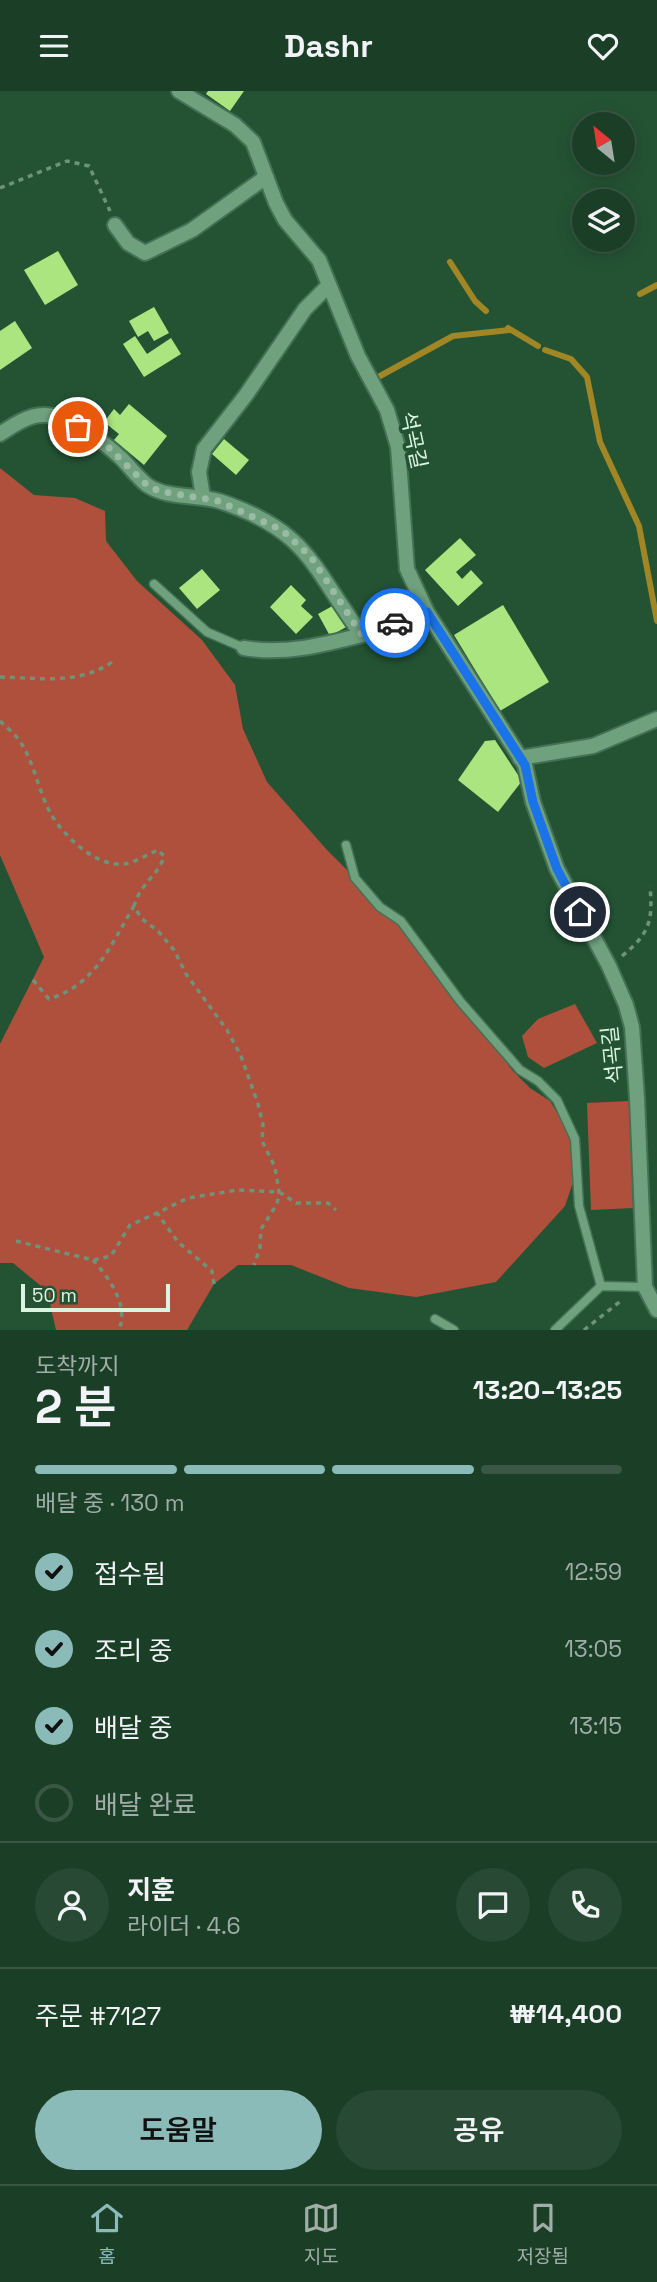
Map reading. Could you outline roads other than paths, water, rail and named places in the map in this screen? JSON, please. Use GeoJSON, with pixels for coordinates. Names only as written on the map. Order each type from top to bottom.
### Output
{"type":"FeatureCollection","features":[{"type":"Feature","properties":{"kind":"street","name":"석곡길"},"geometry":{"type":"LineString","coordinates":[[179,91],[245,132],[253,142],[285,220],[319,260],[358,356],[387,410],[398,447],[407,569],[427,612],[520,758],[557,869],[609,966],[632,1027],[645,1287],[657,1310]]}},
{"type":"Feature","properties":{"kind":"street"},"geometry":{"type":"LineString","coordinates":[[115,225],[128,243],[145,253],[192,230],[266,177]]}},
{"type":"Feature","properties":{"kind":"street"},"geometry":{"type":"LineString","coordinates":[[204,497],[199,472],[204,449],[246,395],[305,309],[329,285]]}},
{"type":"Feature","properties":{"kind":"street"},"geometry":{"type":"LineString","coordinates":[[0,434],[27,418],[45,415],[59,419],[103,442],[148,486],[159,491],[204,497],[262,519],[296,542],[311,557],[362,635]]}},
{"type":"Feature","properties":{"kind":"street"},"geometry":{"type":"LineString","coordinates":[[244,648],[263,651],[316,647],[362,635],[427,612]]}},
{"type":"Feature","properties":{"kind":"street"},"geometry":{"type":"LineString","coordinates":[[520,758],[593,746],[657,719]]}},
{"type":"Feature","properties":{"kind":"lane"},"geometry":{"type":"LineString","coordinates":[[155,584],[207,632],[244,648]]}},
{"type":"Feature","properties":{"kind":"lane"},"geometry":{"type":"LineString","coordinates":[[346,845],[355,878],[380,907],[401,921],[460,1001],[520,1070],[538,1081],[557,1100],[575,1139],[579,1206],[601,1286]]}},
{"type":"Feature","properties":{"kind":"lane"},"geometry":{"type":"LineString","coordinates":[[555,1330],[601,1286],[645,1287]]}},
{"type":"Feature","properties":{"kind":"lane"},"geometry":{"type":"LineString","coordinates":[[435,1319],[454,1330]]}},
{"type":"Feature","properties":{"kind":"waterway"},"geometry":{"type":"LineString","coordinates":[[450,262],[475,301],[486,311]]}},
{"type":"Feature","properties":{"kind":"waterway"},"geometry":{"type":"LineString","coordinates":[[640,294],[657,285]]}},
{"type":"Feature","properties":{"kind":"waterway"},"geometry":{"type":"LineString","coordinates":[[508,328],[538,346]]}},
{"type":"Feature","properties":{"kind":"waterway"},"geometry":{"type":"LineString","coordinates":[[380,376],[453,336],[510,330]]}},
{"type":"Feature","properties":{"kind":"waterway"},"geometry":{"type":"LineString","coordinates":[[545,350],[571,359],[587,377],[600,442],[639,526],[657,621]]}}]}
